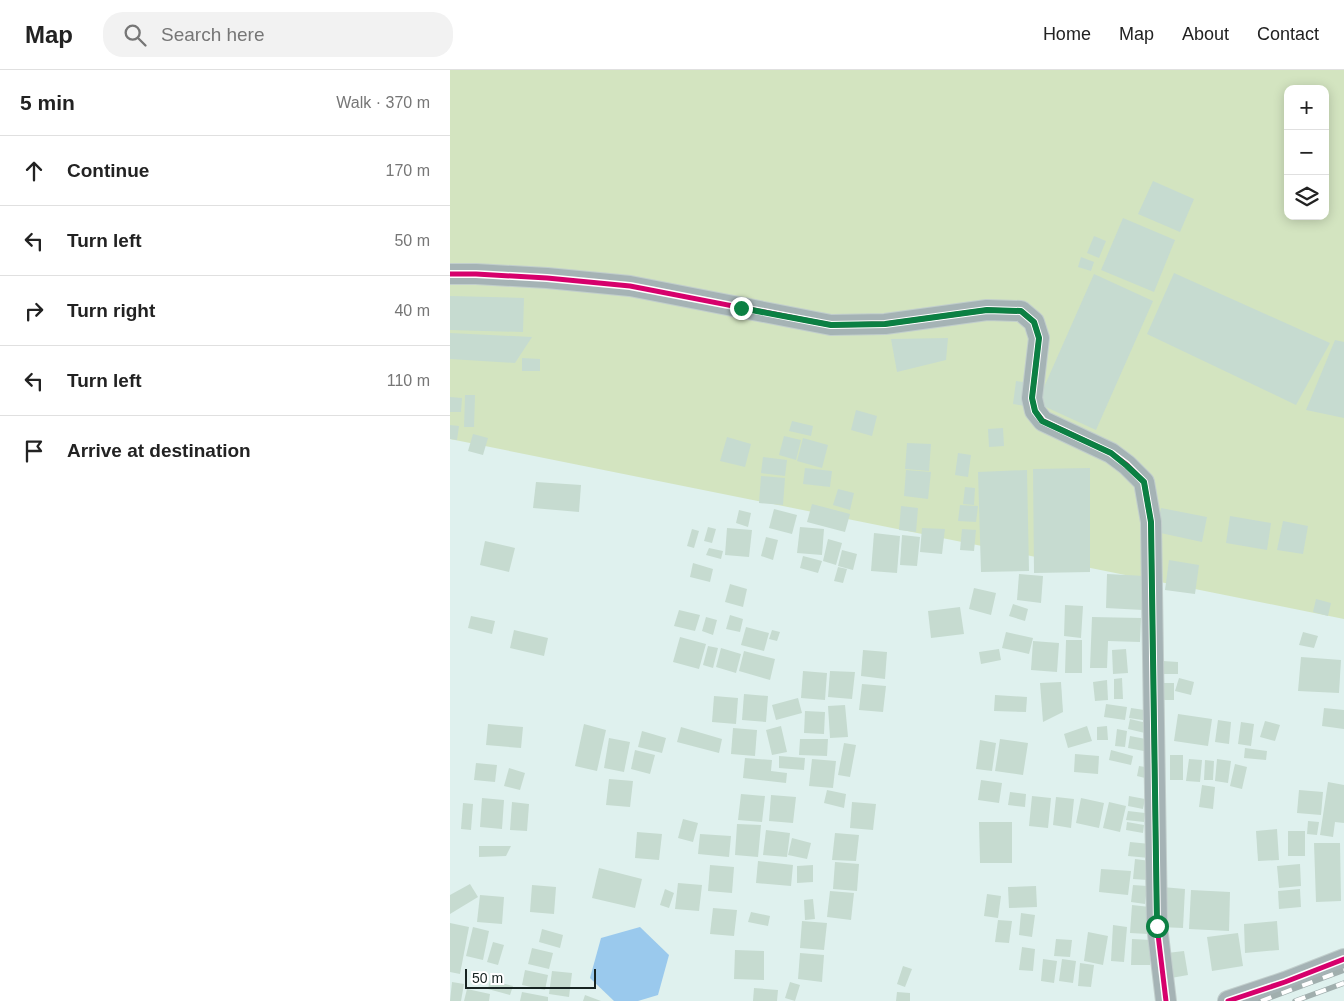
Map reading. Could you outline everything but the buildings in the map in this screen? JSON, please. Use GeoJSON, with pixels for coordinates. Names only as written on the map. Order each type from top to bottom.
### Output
{"type":"FeatureCollection","features":[{"type":"Feature","properties":{"kind":"street"},"geometry":{"type":"LineString","coordinates":[[450,274],[547,278],[630,286],[831,325],[885,324],[987,310],[1021,311],[1034,322],[1039,338],[1032,398],[1035,411],[1042,421],[1111,453],[1144,482],[1151,522],[1157,926],[1166,1001]]}},
{"type":"Feature","properties":{"kind":"street"},"geometry":{"type":"LineString","coordinates":[[1228,1001],[1285,982],[1344,959]]}},
{"type":"Feature","properties":{"kind":"green space"},"geometry":{"type":"Polygon","coordinates":[[[450,70],[1344,70],[1344,619],[450,439],[450,70]]]}},
{"type":"Feature","properties":{"kind":"water"},"geometry":{"type":"Polygon","coordinates":[[[640,927],[669,955],[658,995],[638,1001],[614,1001],[590,978],[601,938],[640,927]]]}},
{"type":"Feature","properties":{"kind":"railway"},"geometry":{"type":"LineString","coordinates":[[1261,1001],[1344,970]]}},
{"type":"Feature","properties":{"kind":"railway"},"geometry":{"type":"LineString","coordinates":[[1295,1001],[1344,983]]}},
{"type":"Feature","properties":{"kind":"cycle path"},"geometry":{"type":"LineString","coordinates":[[450,274],[547,278],[630,286],[831,325],[885,324],[987,310],[1021,311],[1034,322],[1039,338],[1032,398],[1035,411],[1043,421],[1111,453],[1127,465],[1144,482],[1151,522],[1157,926],[1166,1001]]}},
{"type":"Feature","properties":{"kind":"cycle path"},"geometry":{"type":"LineString","coordinates":[[1228,1001],[1285,982],[1344,959]]}},
{"type":"Feature","properties":{"kind":"route"},"geometry":{"type":"LineString","coordinates":[[741,308],[831,325],[885,324],[987,310],[1021,311],[1034,322],[1039,338],[1032,398],[1035,411],[1042,421],[1111,453],[1144,482],[1151,522],[1157,926]]}}]}
